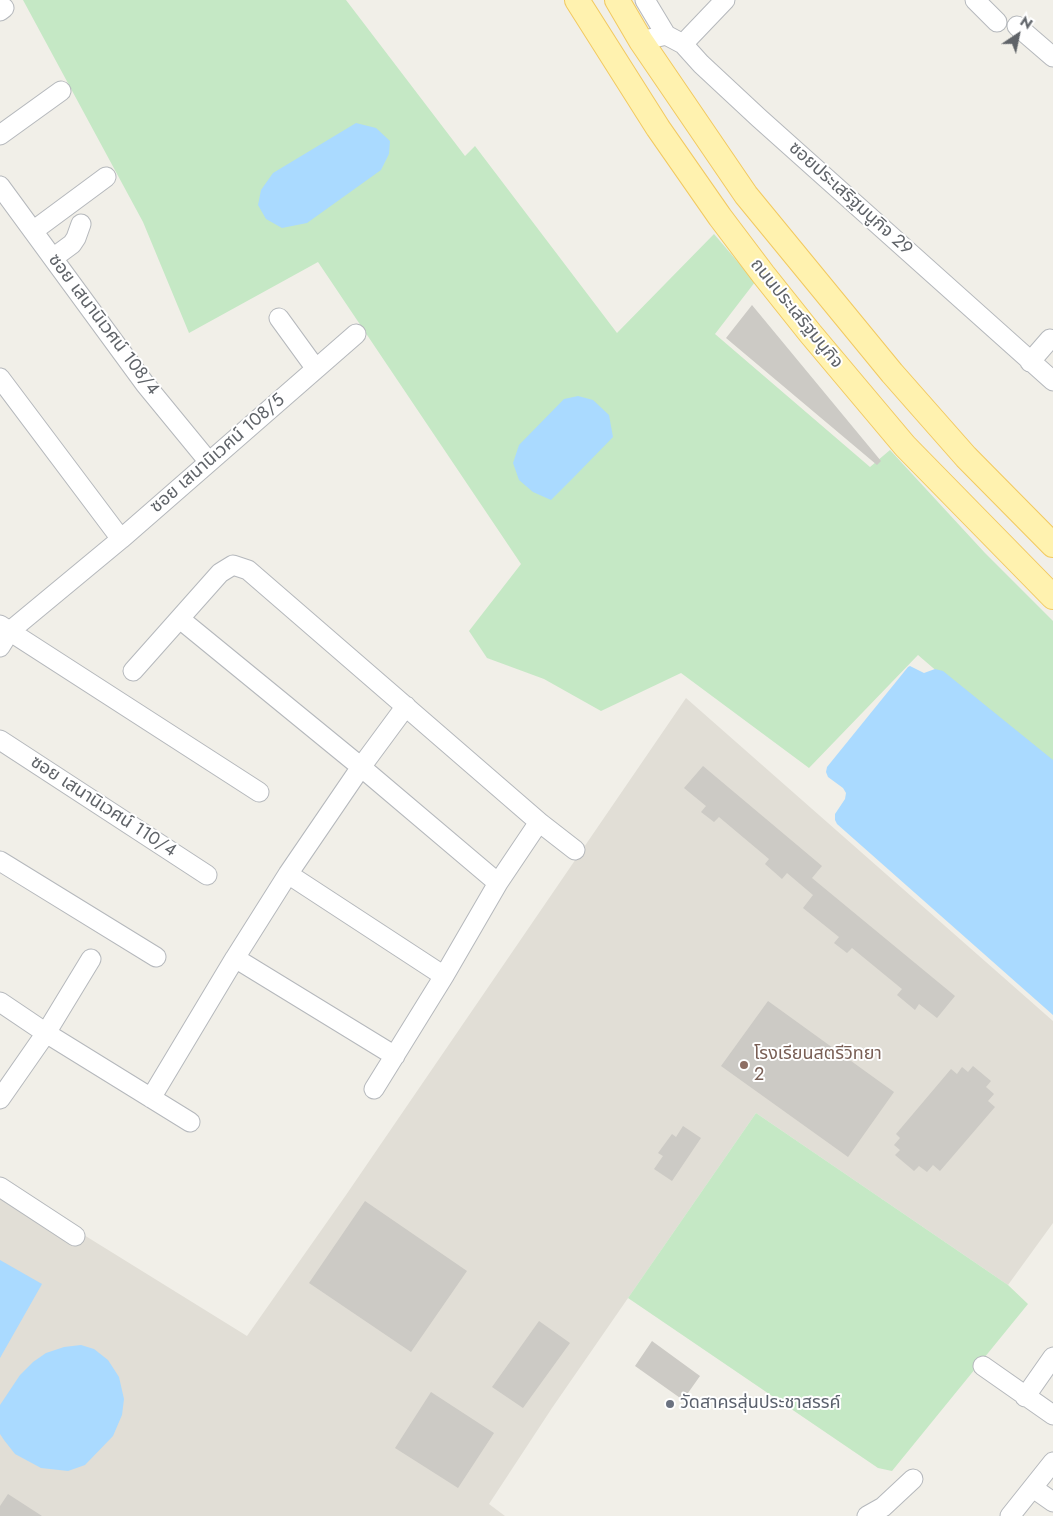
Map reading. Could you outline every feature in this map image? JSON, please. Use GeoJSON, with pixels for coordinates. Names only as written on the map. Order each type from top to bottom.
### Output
{"type":"FeatureCollection","features":[{"type":"Feature","properties":{"kind":"main road","name":"ถนนประเสริฐมนูกิจ"},"geometry":{"type":"LineString","coordinates":[[577,0],[658,128],[720,217],[810,333],[905,446],[1053,597]]}},
{"type":"Feature","properties":{"kind":"main road","name":"ถนนประเสริฐมนูกิจ"},"geometry":{"type":"LineString","coordinates":[[616,0],[641,41],[746,195],[892,373],[960,450],[1053,545]]}},
{"type":"Feature","properties":{"kind":"street"},"geometry":{"type":"LineString","coordinates":[[641,41],[666,35],[645,0]]}},
{"type":"Feature","properties":{"kind":"street"},"geometry":{"type":"LineString","coordinates":[[683,44],[725,0]]}},
{"type":"Feature","properties":{"kind":"street"},"geometry":{"type":"LineString","coordinates":[[975,0],[997,22]]}},
{"type":"Feature","properties":{"kind":"street"},"geometry":{"type":"LineString","coordinates":[[1017,26],[1053,57]]}},
{"type":"Feature","properties":{"kind":"street","name":"ซอยประเสริฐมนูกิจ 29"},"geometry":{"type":"LineString","coordinates":[[666,35],[683,44],[701,64],[759,118],[1053,381]]}},
{"type":"Feature","properties":{"kind":"street"},"geometry":{"type":"LineString","coordinates":[[0,134],[61,91]]}},
{"type":"Feature","properties":{"kind":"street"},"geometry":{"type":"LineString","coordinates":[[34,231],[106,177]]}},
{"type":"Feature","properties":{"kind":"street","name":"ซอย เสนานิเวศน์ 108/4"},"geometry":{"type":"LineString","coordinates":[[0,186],[145,384],[209,462]]}},
{"type":"Feature","properties":{"kind":"street"},"geometry":{"type":"LineString","coordinates":[[53,258],[72,244],[81,224]]}},
{"type":"Feature","properties":{"kind":"street"},"geometry":{"type":"LineString","coordinates":[[279,318],[316,369]]}},
{"type":"Feature","properties":{"kind":"street","name":"ซอย เสนานิเวศน์ 108/5"},"geometry":{"type":"LineString","coordinates":[[3,635],[121,539],[356,334]]}},
{"type":"Feature","properties":{"kind":"street"},"geometry":{"type":"LineString","coordinates":[[1030,362],[1050,339]]}},
{"type":"Feature","properties":{"kind":"street"},"geometry":{"type":"LineString","coordinates":[[0,378],[121,539]]}},
{"type":"Feature","properties":{"kind":"street"},"geometry":{"type":"LineString","coordinates":[[133,672],[220,573],[233,565],[248,570],[539,822],[575,850]]}},
{"type":"Feature","properties":{"kind":"street"},"geometry":{"type":"LineString","coordinates":[[0,612],[3,635],[259,792]]}},
{"type":"Feature","properties":{"kind":"street"},"geometry":{"type":"LineString","coordinates":[[180,619],[361,767],[498,883]]}},
{"type":"Feature","properties":{"kind":"street"},"geometry":{"type":"LineString","coordinates":[[151,1098],[234,958],[288,874],[361,767],[406,706]]}},
{"type":"Feature","properties":{"kind":"street","name":"ซอย เสนานิเวศน์ 110/4"},"geometry":{"type":"LineString","coordinates":[[0,740],[207,875]]}},
{"type":"Feature","properties":{"kind":"street"},"geometry":{"type":"LineString","coordinates":[[374,1089],[444,976],[498,883],[539,822]]}},
{"type":"Feature","properties":{"kind":"street"},"geometry":{"type":"LineString","coordinates":[[0,861],[156,956]]}},
{"type":"Feature","properties":{"kind":"street"},"geometry":{"type":"LineString","coordinates":[[288,874],[444,976]]}},
{"type":"Feature","properties":{"kind":"street"},"geometry":{"type":"LineString","coordinates":[[0,1098],[46,1033],[91,958]]}},
{"type":"Feature","properties":{"kind":"street"},"geometry":{"type":"LineString","coordinates":[[234,958],[395,1056]]}},
{"type":"Feature","properties":{"kind":"street"},"geometry":{"type":"LineString","coordinates":[[0,1002],[46,1033],[190,1122]]}},
{"type":"Feature","properties":{"kind":"street"},"geometry":{"type":"LineString","coordinates":[[0,1187],[75,1236]]}},
{"type":"Feature","properties":{"kind":"street"},"geometry":{"type":"LineString","coordinates":[[1025,1397],[1053,1357]]}},
{"type":"Feature","properties":{"kind":"street"},"geometry":{"type":"LineString","coordinates":[[984,1366],[1053,1416]]}},
{"type":"Feature","properties":{"kind":"street"},"geometry":{"type":"LineString","coordinates":[[1010,1516],[1053,1462]]}},
{"type":"Feature","properties":{"kind":"street"},"geometry":{"type":"LineString","coordinates":[[867,1516],[883,1507],[913,1480]]}},
{"type":"Feature","properties":{"kind":"street"},"geometry":{"type":"LineString","coordinates":[[1032,1488],[1053,1502]]}},
{"type":"Feature","properties":{"kind":"shaded area","name":"โรงเรียนสตรีวิทยา 2"},"geometry":{"type":"Polygon","coordinates":[[[686,698],[1053,1021],[1053,1223],[1008,1285],[756,1113],[552,1408],[489,1504],[505,1516],[0,1516],[0,1183],[247,1336],[346,1195],[686,698]]]}},
{"type":"Feature","properties":{"kind":"green space"},"geometry":{"type":"Polygon","coordinates":[[[23,0],[346,0],[465,156],[475,146],[617,333],[714,234],[755,282],[715,334],[870,467],[890,450],[985,553],[1053,621],[1053,771],[918,655],[809,768],[681,673],[601,711],[544,679],[487,658],[469,631],[521,564],[318,262],[189,333],[143,222],[23,0]]]}},
{"type":"Feature","properties":{"kind":"green space"},"geometry":{"type":"Polygon","coordinates":[[[756,1113],[1008,1285],[1028,1304],[892,1471],[878,1468],[628,1298],[756,1113]]]}},
{"type":"Feature","properties":{"kind":"water"},"geometry":{"type":"Polygon","coordinates":[[[356,123],[376,128],[390,141],[389,154],[381,170],[307,223],[282,228],[266,219],[258,205],[261,190],[273,173],[356,123]]]}},
{"type":"Feature","properties":{"kind":"water"},"geometry":{"type":"Polygon","coordinates":[[[578,396],[593,400],[609,415],[613,437],[551,500],[533,492],[519,480],[513,463],[519,445],[564,399],[578,396]]]}},
{"type":"Feature","properties":{"kind":"water"},"geometry":{"type":"Polygon","coordinates":[[[910,666],[924,673],[935,669],[943,671],[1053,760],[1053,1015],[837,824],[835,820],[835,814],[845,799],[846,793],[843,788],[828,777],[827,767],[910,666]]]}},
{"type":"Feature","properties":{"kind":"water"},"geometry":{"type":"Polygon","coordinates":[[[0,1260],[42,1284],[0,1358],[0,1260]]]}},
{"type":"Feature","properties":{"kind":"water"},"geometry":{"type":"Polygon","coordinates":[[[81,1345],[94,1349],[108,1360],[119,1377],[124,1399],[122,1415],[113,1436],[85,1465],[68,1471],[41,1468],[15,1454],[0,1434],[0,1405],[20,1375],[33,1362],[46,1353],[64,1347],[81,1345]]]}},
{"type":"Feature","properties":{"kind":"building"},"geometry":{"type":"Polygon","coordinates":[[[752,305],[881,461],[877,465],[726,338],[752,305]]]}},
{"type":"Feature","properties":{"kind":"building"},"geometry":{"type":"Polygon","coordinates":[[[703,766],[822,866],[812,878],[955,996],[937,1018],[919,1004],[915,1010],[897,995],[902,989],[852,948],[847,953],[834,943],[839,937],[803,908],[813,895],[787,873],[782,879],[765,864],[769,859],[719,817],[714,822],[701,812],[706,806],[684,788],[703,766]]]}},
{"type":"Feature","properties":{"kind":"building"},"geometry":{"type":"Polygon","coordinates":[[[768,1001],[894,1092],[848,1157],[721,1066],[768,1001]]]}},
{"type":"Feature","properties":{"kind":"building"},"geometry":{"type":"Polygon","coordinates":[[[973,1066],[991,1081],[986,1087],[994,1094],[988,1101],[995,1107],[940,1171],[933,1165],[927,1172],[919,1166],[914,1171],[895,1155],[900,1150],[894,1145],[900,1138],[896,1134],[951,1069],[957,1074],[962,1067],[968,1072],[973,1066]]]}},
{"type":"Feature","properties":{"kind":"building"},"geometry":{"type":"Polygon","coordinates":[[[683,1126],[701,1138],[672,1181],[654,1169],[663,1156],[658,1153],[672,1134],[676,1137],[683,1126]]]}},
{"type":"Feature","properties":{"kind":"building"},"geometry":{"type":"Polygon","coordinates":[[[365,1201],[467,1271],[411,1352],[309,1283],[365,1201]]]}},
{"type":"Feature","properties":{"kind":"building"},"geometry":{"type":"Polygon","coordinates":[[[539,1321],[570,1343],[523,1408],[492,1387],[539,1321]]]}},
{"type":"Feature","properties":{"kind":"building"},"geometry":{"type":"Polygon","coordinates":[[[652,1341],[700,1376],[683,1400],[635,1366],[652,1341]]]}},
{"type":"Feature","properties":{"kind":"building"},"geometry":{"type":"Polygon","coordinates":[[[431,1392],[494,1433],[458,1488],[395,1448],[431,1392]]]}},
{"type":"Feature","properties":{"kind":"building"},"geometry":{"type":"Polygon","coordinates":[[[8,1494],[42,1516],[0,1516],[0,1506],[8,1494]]]}},
{"type":"Feature","properties":{"kind":"place","name":"โรงเรียนสตรีวิทยา 2"},"geometry":{"type":"Point","coordinates":[744,1065]}},
{"type":"Feature","properties":{"kind":"place","name":"วัดสาครสุ่นประชาสรรค์"},"geometry":{"type":"Point","coordinates":[670,1404]}}]}
